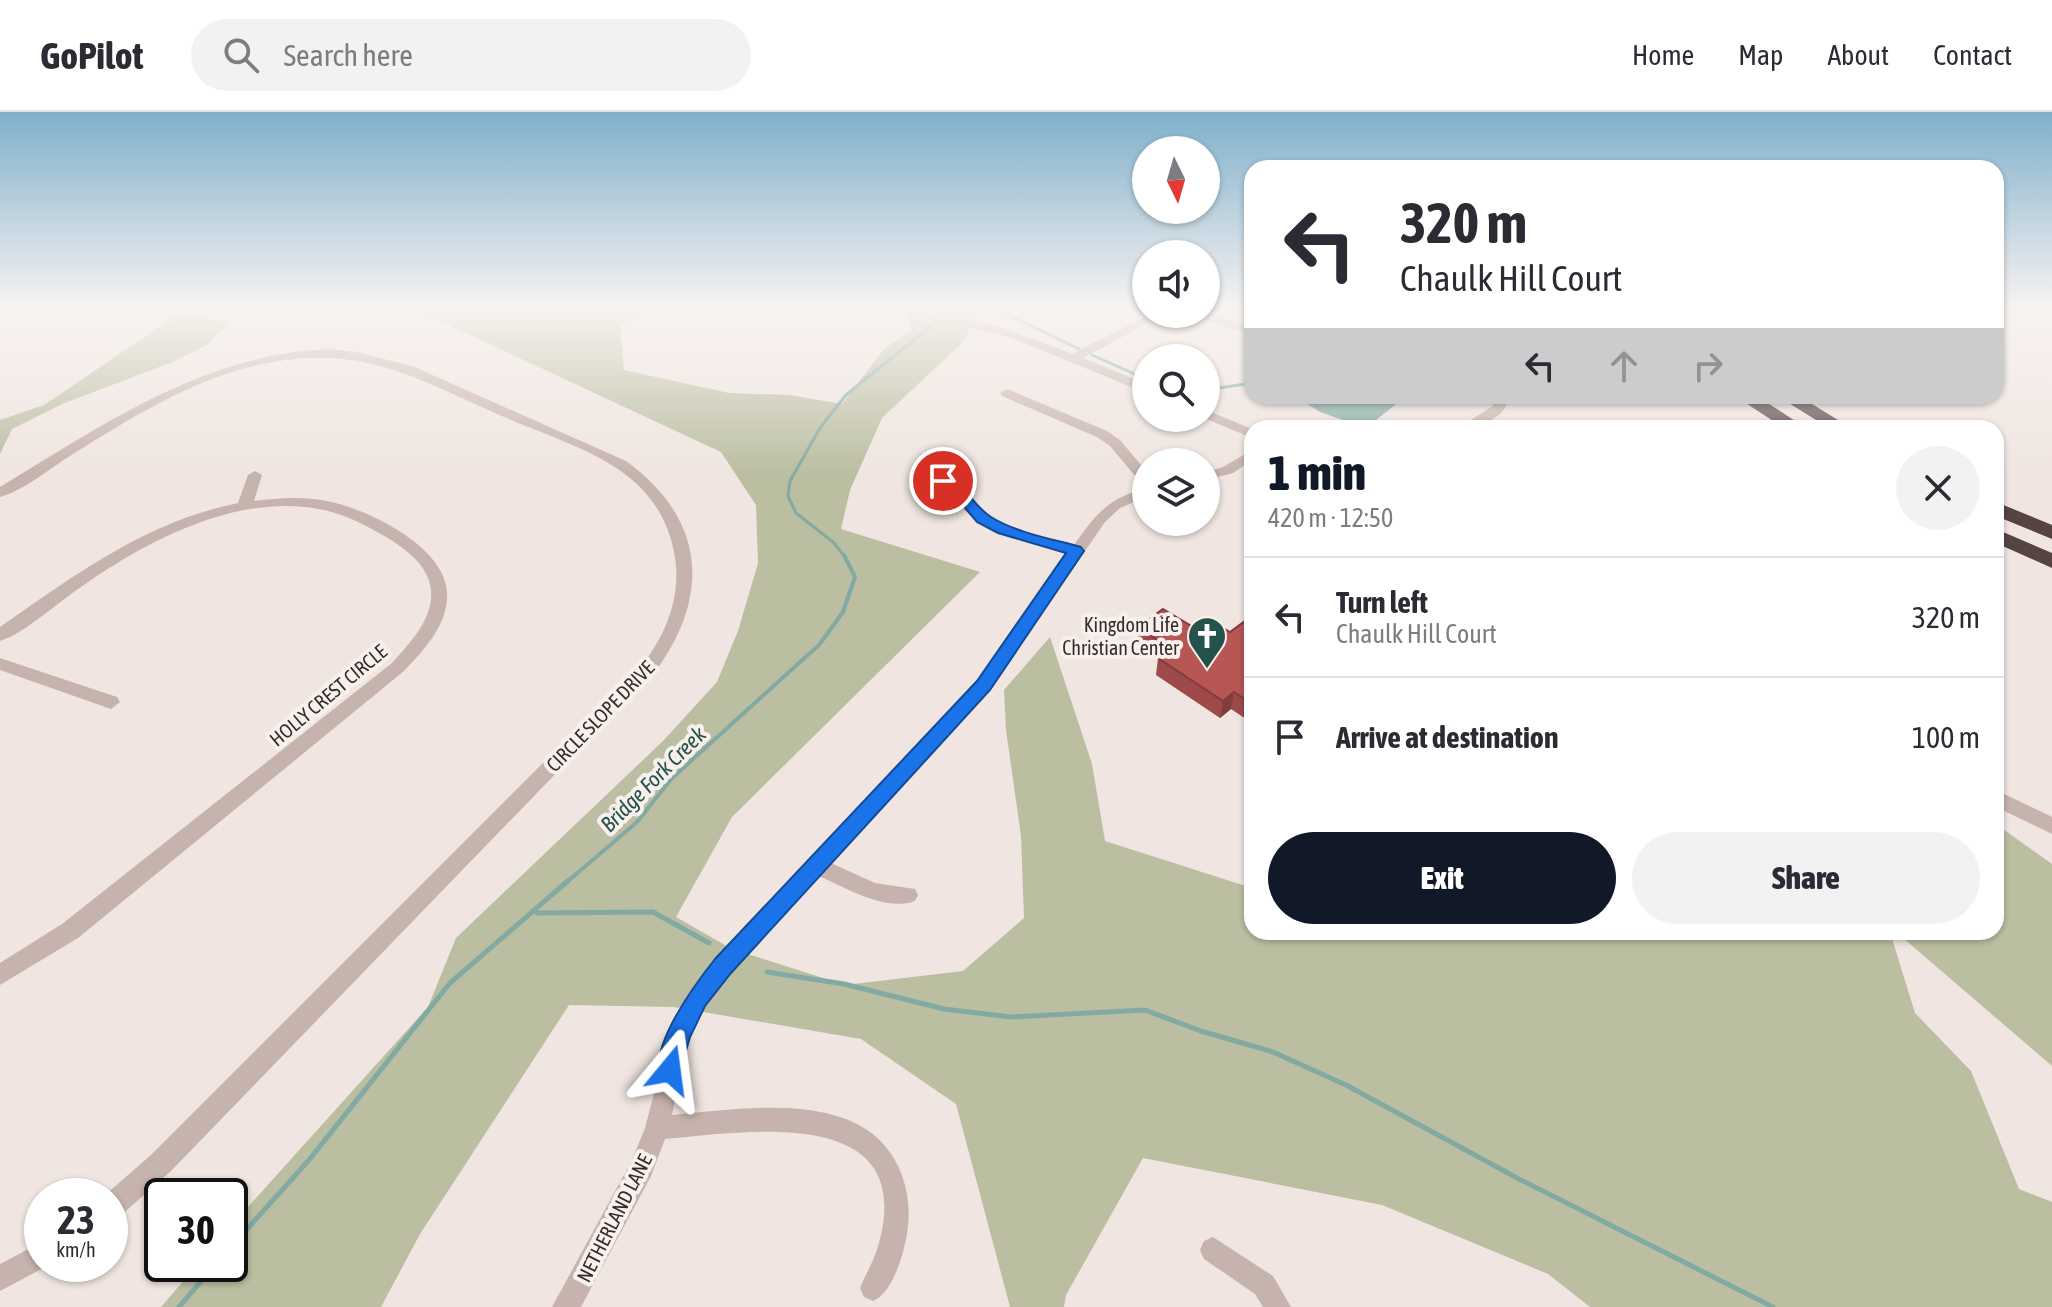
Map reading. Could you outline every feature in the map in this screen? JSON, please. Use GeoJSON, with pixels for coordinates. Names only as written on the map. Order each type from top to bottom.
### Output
{"type":"FeatureCollection","features":[{"type":"Feature","properties":{"kind":"highway"},"geometry":{"type":"LineString","coordinates":[[1757,404],[1784,420]]}},
{"type":"Feature","properties":{"kind":"highway"},"geometry":{"type":"LineString","coordinates":[[1800,404],[1828,420]]}},
{"type":"Feature","properties":{"kind":"highway"},"geometry":{"type":"LineString","coordinates":[[2004,512],[2052,533]]}},
{"type":"Feature","properties":{"kind":"highway"},"geometry":{"type":"LineString","coordinates":[[2004,539],[2052,561]]}},
{"type":"Feature","properties":{"kind":"street","name":"CIRCLE SLOPE DRIVE"},"geometry":{"type":"LineString","coordinates":[[0,493],[187,384],[257,363]]}},
{"type":"Feature","properties":{"kind":"street","name":"CIRCLE SLOPE DRIVE"},"geometry":{"type":"LineString","coordinates":[[128,1192],[161,1163],[626,692],[663,650],[672,635],[682,604],[682,541],[675,519],[660,494],[630,469],[390,363]]}},
{"type":"Feature","properties":{"kind":"street"},"geometry":{"type":"LineString","coordinates":[[1084,363],[1132,383]]}},
{"type":"Feature","properties":{"kind":"street"},"geometry":{"type":"LineString","coordinates":[[1007,393],[1102,434],[1115,443],[1132,463]]}},
{"type":"Feature","properties":{"kind":"street"},"geometry":{"type":"LineString","coordinates":[[1479,420],[1499,408],[1500,404]]}},
{"type":"Feature","properties":{"kind":"street"},"geometry":{"type":"LineString","coordinates":[[1220,420],[1244,431]]}},
{"type":"Feature","properties":{"kind":"street"},"geometry":{"type":"LineString","coordinates":[[1220,472],[1244,459]]}},
{"type":"Feature","properties":{"kind":"street"},"geometry":{"type":"LineString","coordinates":[[245,506],[255,475]]}},
{"type":"Feature","properties":{"kind":"street"},"geometry":{"type":"LineString","coordinates":[[943,481],[961,494],[982,518],[993,524],[1076,551]]}},
{"type":"Feature","properties":{"kind":"street","name":"NETHERLAND LANE"},"geometry":{"type":"LineString","coordinates":[[565,1307],[583,1280],[642,1167],[657,1128],[679,1035],[697,999],[723,966],[984,685],[1100,519],[1115,505],[1132,498]]}},
{"type":"Feature","properties":{"kind":"street","name":"HOLLY CREST CIRCLE"},"geometry":{"type":"LineString","coordinates":[[0,635],[139,543],[182,524],[245,506],[287,503],[338,508],[355,513],[405,542],[428,561],[437,577],[440,596],[430,628],[398,667],[70,931],[0,975]]}},
{"type":"Feature","properties":{"kind":"street"},"geometry":{"type":"LineString","coordinates":[[0,664],[111,702]]}},
{"type":"Feature","properties":{"kind":"street"},"geometry":{"type":"LineString","coordinates":[[2004,802],[2052,826]]}},
{"type":"Feature","properties":{"kind":"street"},"geometry":{"type":"LineString","coordinates":[[818,866],[873,891],[908,895]]}},
{"type":"Feature","properties":{"kind":"street"},"geometry":{"type":"LineString","coordinates":[[657,1128],[786,1122],[834,1126],[862,1140],[875,1151],[893,1181],[898,1215],[892,1250],[873,1288]]}},
{"type":"Feature","properties":{"kind":"street"},"geometry":{"type":"LineString","coordinates":[[1213,1250],[1264,1285],[1278,1307]]}},
{"type":"Feature","properties":{"kind":"street"},"geometry":{"type":"LineString","coordinates":[[0,1278],[24,1265]]}},
{"type":"Feature","properties":{"kind":"green space"},"geometry":{"type":"Polygon","coordinates":[[[106,363],[170,363],[62,404],[12,429],[0,454],[0,420],[44,405],[106,363]]]}},
{"type":"Feature","properties":{"kind":"green space"},"geometry":{"type":"Polygon","coordinates":[[[530,363],[623,363],[624,370],[729,393],[789,395],[842,404],[873,363],[941,363],[882,418],[850,490],[841,529],[980,572],[732,817],[676,917],[732,949],[845,985],[963,971],[1024,918],[1021,836],[1006,730],[1004,690],[1050,637],[1092,764],[1105,841],[1244,885],[1244,940],[1892,940],[1915,1013],[1971,1071],[2019,1189],[2052,1202],[2052,1307],[1590,1307],[1548,1274],[1382,1205],[1143,1158],[1066,1295],[1064,1307],[1010,1307],[956,1104],[861,1039],[674,1007],[569,1005],[420,1234],[381,1307],[161,1307],[183,1282],[248,1282],[248,1207],[428,1007],[456,938],[663,741],[717,682],[738,631],[758,563],[756,505],[721,452],[530,363]]]}},
{"type":"Feature","properties":{"kind":"green space"},"geometry":{"type":"Polygon","coordinates":[[[2004,830],[2052,864],[2052,1066],[1905,940],[2004,940],[2004,830]]]}},
{"type":"Feature","properties":{"kind":"water"},"geometry":{"type":"Polygon","coordinates":[[[1308,404],[1396,404],[1376,420],[1343,420],[1308,404]]]}},
{"type":"Feature","properties":{"kind":"building"},"geometry":{"type":"Polygon","coordinates":[[[1163,609],[1200,631],[1212,622],[1230,632],[1244,622],[1244,699],[1234,692],[1223,701],[1158,658],[1171,649],[1138,627],[1163,609]]]}},
{"type":"Feature","properties":{"kind":"waterway","name":"Bridge Fork Creek"},"geometry":{"type":"LineString","coordinates":[[845,557],[833,542],[796,513],[788,496],[790,481],[820,428],[846,395],[886,363]]}},
{"type":"Feature","properties":{"kind":"waterway"},"geometry":{"type":"LineString","coordinates":[[1109,363],[1132,373]]}},
{"type":"Feature","properties":{"kind":"waterway"},"geometry":{"type":"LineString","coordinates":[[1220,388],[1244,384]]}},
{"type":"Feature","properties":{"kind":"waterway","name":"Bridge Fork Creek"},"geometry":{"type":"LineString","coordinates":[[567,882],[637,822],[672,778],[819,645],[843,612],[855,577],[845,557]]}},
{"type":"Feature","properties":{"kind":"waterway","name":"Bridge Fork Creek"},"geometry":{"type":"LineString","coordinates":[[248,1228],[309,1160],[450,983],[569,880]]}},
{"type":"Feature","properties":{"kind":"waterway"},"geometry":{"type":"LineString","coordinates":[[537,913],[653,912],[709,943]]}},
{"type":"Feature","properties":{"kind":"waterway"},"geometry":{"type":"LineString","coordinates":[[767,972],[844,984],[944,1009],[1011,1017],[1145,1010],[1201,1031],[1273,1052],[1346,1085],[1519,1179],[1773,1307]]}},
{"type":"Feature","properties":{"kind":"waterway","name":"Bridge Fork Creek"},"geometry":{"type":"LineString","coordinates":[[179,1307],[201,1282]]}},
{"type":"Feature","properties":{"kind":"place","name":"Kingdom Life Christian Center"},"geometry":{"type":"Point","coordinates":[1207,670]}},
{"type":"Feature","properties":{"kind":"route"},"geometry":{"type":"LineString","coordinates":[[670,1070],[679,1035],[697,999],[723,966],[984,685],[1076,551],[1003,529],[982,518],[961,494],[943,481]]}}]}
